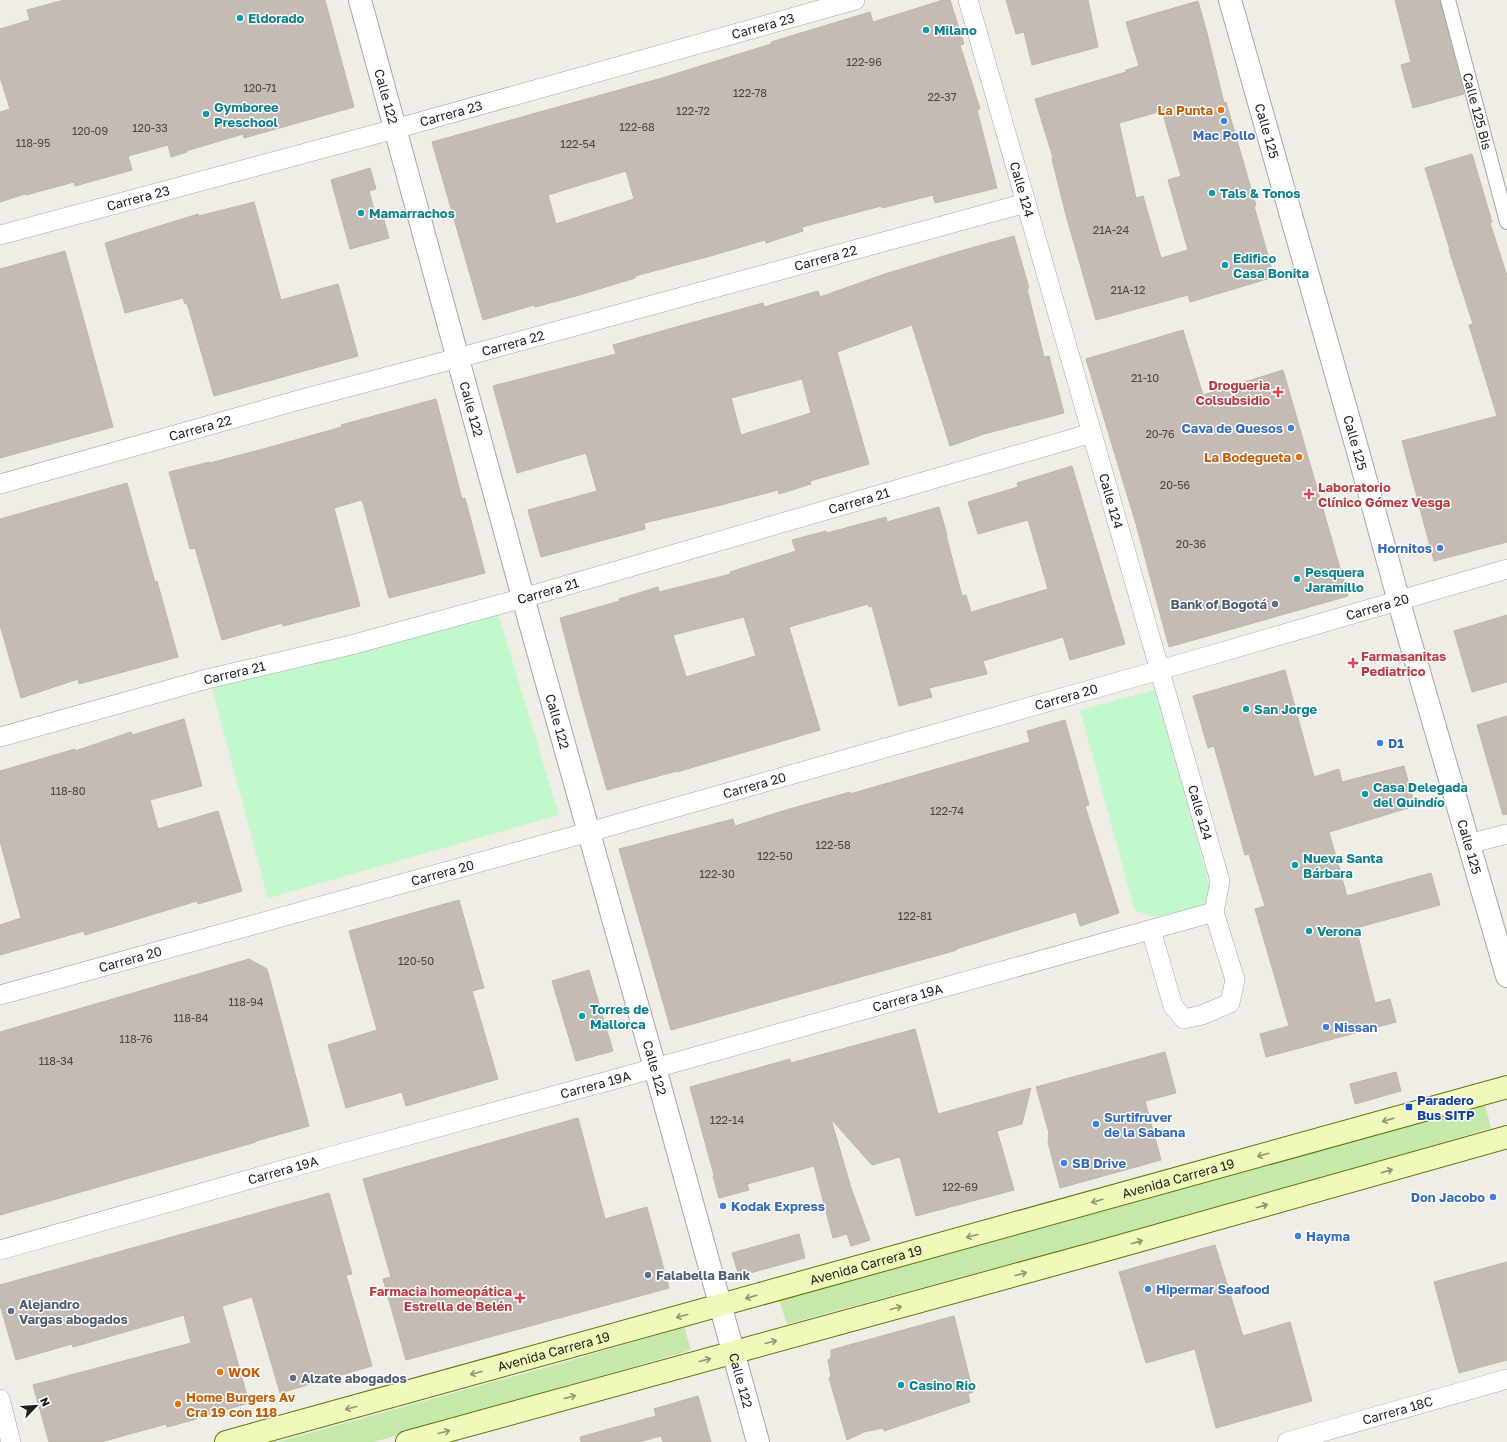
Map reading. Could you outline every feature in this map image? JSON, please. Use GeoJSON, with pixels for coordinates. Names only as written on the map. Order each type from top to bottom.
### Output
{"type":"FeatureCollection","features":[{"type":"Feature","properties":{"kind":"main road","name":"Avenida Carrera 19"},"geometry":{"type":"LineString","coordinates":[[226,1442],[1507,1087]]}},
{"type":"Feature","properties":{"kind":"main road"},"geometry":{"type":"LineString","coordinates":[[407,1442],[1099,1252],[1507,1137]]}},
{"type":"Feature","properties":{"kind":"street","name":"Calle 122"},"geometry":{"type":"LineString","coordinates":[[360,0],[523,598],[758,1442]]}},
{"type":"Feature","properties":{"kind":"street","name":"Carrera 23"},"geometry":{"type":"LineString","coordinates":[[0,235],[395,129],[855,0]]}},
{"type":"Feature","properties":{"kind":"street","name":"Calle 124"},"geometry":{"type":"LineString","coordinates":[[968,0],[1220,881],[1214,912],[1235,980],[1230,1003],[1202,1015],[1184,1019],[1173,1006],[1151,930]]}},
{"type":"Feature","properties":{"kind":"street","name":"Calle 125"},"geometry":{"type":"LineString","coordinates":[[1230,0],[1357,448],[1398,600],[1507,976]]}},
{"type":"Feature","properties":{"kind":"street","name":"Calle 125 Bis"},"geometry":{"type":"LineString","coordinates":[[1448,0],[1507,222]]}},
{"type":"Feature","properties":{"kind":"street","name":"Carrera 22"},"geometry":{"type":"LineString","coordinates":[[0,484],[269,408],[1026,203]]}},
{"type":"Feature","properties":{"kind":"street","name":"Carrera 21"},"geometry":{"type":"LineString","coordinates":[[0,737],[207,679],[351,645],[523,598],[1092,434]]}},
{"type":"Feature","properties":{"kind":"street","name":"Carrera 20"},"geometry":{"type":"LineString","coordinates":[[0,995],[589,832],[1160,670],[1507,569]]}},
{"type":"Feature","properties":{"kind":"street"},"geometry":{"type":"LineString","coordinates":[[1468,844],[1507,834]]}},
{"type":"Feature","properties":{"kind":"street","name":"Carrera 19A"},"geometry":{"type":"LineString","coordinates":[[0,1250],[329,1157],[655,1068],[1214,912]]}},
{"type":"Feature","properties":{"kind":"street","name":"Carrera 18C"},"geometry":{"type":"LineString","coordinates":[[1288,1442],[1507,1379]]}},
{"type":"Feature","properties":{"kind":"street"},"geometry":{"type":"LineString","coordinates":[[0,1399],[11,1442]]}},
{"type":"Feature","properties":{"kind":"green space"},"geometry":{"type":"Polygon","coordinates":[[[498,613],[559,815],[268,898],[211,685],[498,613]]]}},
{"type":"Feature","properties":{"kind":"green space"},"geometry":{"type":"Polygon","coordinates":[[[1158,689],[1214,903],[1155,917],[1135,911],[1080,710],[1158,689]]]}},
{"type":"Feature","properties":{"kind":"green space"},"geometry":{"type":"Polygon","coordinates":[[[1485,1105],[1491,1128],[1254,1198],[787,1324],[779,1300],[1485,1105]]]}},
{"type":"Feature","properties":{"kind":"green space"},"geometry":{"type":"Polygon","coordinates":[[[684,1327],[691,1350],[374,1442],[277,1442],[569,1361],[684,1327]]]}},
{"type":"Feature","properties":{"kind":"building"},"geometry":{"type":"Polygon","coordinates":[[[64,0],[325,0],[354,107],[244,138],[243,134],[171,157],[168,145],[128,156],[132,170],[75,186],[74,182],[26,195],[25,194],[0,202],[0,112],[10,109],[0,77],[0,29],[30,20],[27,10],[64,0]]]}},
{"type":"Feature","properties":{"kind":"building"},"geometry":{"type":"Polygon","coordinates":[[[943,0],[950,0],[964,44],[960,45],[980,109],[977,110],[997,188],[935,203],[933,195],[882,208],[881,206],[802,227],[803,231],[766,243],[765,240],[635,276],[635,278],[576,296],[535,307],[534,305],[483,320],[432,142],[662,78],[771,44],[771,42],[870,12],[873,22],[943,0]],[[626,171],[548,195],[556,224],[634,199],[626,171]]]}},
{"type":"Feature","properties":{"kind":"building"},"geometry":{"type":"Polygon","coordinates":[[[1006,0],[1088,0],[1098,47],[1032,65],[1024,32],[1016,34],[1006,0]]]}},
{"type":"Feature","properties":{"kind":"building"},"geometry":{"type":"Polygon","coordinates":[[[1395,0],[1440,0],[1464,94],[1413,108],[1401,65],[1411,62],[1395,0]]]}},
{"type":"Feature","properties":{"kind":"building"},"geometry":{"type":"Polygon","coordinates":[[[1198,1],[1224,103],[1226,102],[1256,206],[1254,206],[1274,277],[1190,302],[1188,295],[1096,320],[1066,215],[1053,158],[1035,99],[1126,72],[1126,70],[1139,66],[1126,22],[1198,1]],[[1162,111],[1119,123],[1136,198],[1143,196],[1161,258],[1188,250],[1168,180],[1181,176],[1162,111]]]}},
{"type":"Feature","properties":{"kind":"building"},"geometry":{"type":"Polygon","coordinates":[[[1472,154],[1492,222],[1490,223],[1507,276],[1507,542],[1434,561],[1402,441],[1497,416],[1469,325],[1473,324],[1425,168],[1472,154]]]}},
{"type":"Feature","properties":{"kind":"building","name":"Mamarrachos"},"geometry":{"type":"Polygon","coordinates":[[[370,168],[376,189],[369,191],[377,221],[384,220],[389,238],[350,249],[331,180],[370,168]]]}},
{"type":"Feature","properties":{"kind":"building"},"geometry":{"type":"Polygon","coordinates":[[[254,202],[281,300],[338,284],[358,356],[214,396],[187,303],[185,304],[183,298],[125,313],[105,243],[198,214],[199,216],[254,202]]]}},
{"type":"Feature","properties":{"kind":"building"},"geometry":{"type":"Polygon","coordinates":[[[1014,236],[1029,288],[1027,289],[1044,357],[1049,356],[1064,413],[984,434],[950,446],[912,325],[837,352],[869,464],[810,481],[811,484],[779,494],[778,490],[644,523],[645,529],[541,557],[528,510],[597,491],[586,453],[517,473],[493,386],[616,354],[613,345],[763,303],[764,307],[818,291],[820,297],[882,275],[1014,236]],[[802,379],[731,398],[741,435],[811,413],[802,379]]]}},
{"type":"Feature","properties":{"kind":"building"},"geometry":{"type":"Polygon","coordinates":[[[65,251],[113,427],[0,458],[0,269],[65,251]]]}},
{"type":"Feature","properties":{"kind":"building"},"geometry":{"type":"Polygon","coordinates":[[[1183,330],[1203,395],[1283,370],[1348,596],[1169,647],[1136,524],[1086,359],[1183,330]]]}},
{"type":"Feature","properties":{"kind":"building"},"geometry":{"type":"Polygon","coordinates":[[[436,399],[462,499],[465,498],[485,573],[389,598],[361,500],[334,508],[360,606],[283,626],[282,623],[222,640],[195,548],[190,549],[169,472],[263,449],[342,427],[341,425],[436,399]]]}},
{"type":"Feature","properties":{"kind":"building"},"geometry":{"type":"Polygon","coordinates":[[[1072,466],[1125,644],[1070,660],[1063,637],[983,661],[987,674],[929,688],[932,697],[899,706],[872,606],[869,607],[868,604],[789,627],[820,730],[677,772],[607,790],[560,618],[620,601],[619,599],[658,587],[659,592],[731,574],[730,572],[796,551],[792,540],[826,531],[827,533],[886,517],[887,522],[939,507],[962,596],[966,595],[971,612],[1048,589],[1028,520],[978,534],[968,502],[1018,487],[1017,483],[1072,466]],[[744,617],[673,635],[686,677],[756,656],[744,617]]]}},
{"type":"Feature","properties":{"kind":"building"},"geometry":{"type":"Polygon","coordinates":[[[127,483],[155,582],[157,581],[178,657],[79,684],[78,679],[21,698],[0,625],[0,519],[127,483]]]}},
{"type":"Feature","properties":{"kind":"building"},"geometry":{"type":"Polygon","coordinates":[[[1507,615],[1507,682],[1472,692],[1454,631],[1507,615]]]}},
{"type":"Feature","properties":{"kind":"building"},"geometry":{"type":"Polygon","coordinates":[[[1285,670],[1314,777],[1339,769],[1342,782],[1404,766],[1415,806],[1329,832],[1347,896],[1431,873],[1440,905],[1356,928],[1375,1003],[1390,999],[1396,1022],[1266,1057],[1260,1034],[1289,1026],[1255,909],[1265,906],[1249,854],[1245,855],[1214,746],[1208,748],[1193,696],[1285,670]]]}},
{"type":"Feature","properties":{"kind":"building"},"geometry":{"type":"Polygon","coordinates":[[[1507,716],[1507,814],[1503,815],[1477,725],[1507,716]]]}},
{"type":"Feature","properties":{"kind":"building"},"geometry":{"type":"Polygon","coordinates":[[[184,719],[202,786],[150,800],[158,829],[218,811],[242,891],[198,904],[197,901],[85,935],[84,931],[0,955],[0,925],[21,918],[0,841],[0,771],[75,749],[75,751],[131,732],[132,735],[184,719]]]}},
{"type":"Feature","properties":{"kind":"building"},"geometry":{"type":"Polygon","coordinates":[[[1065,720],[1089,805],[1085,806],[1119,913],[1080,926],[1076,912],[956,949],[957,950],[671,1030],[619,849],[733,819],[735,826],[786,810],[850,792],[850,794],[1030,742],[1027,731],[1065,720]]]}},
{"type":"Feature","properties":{"kind":"building"},"geometry":{"type":"Polygon","coordinates":[[[459,900],[484,988],[472,991],[498,1079],[406,1106],[402,1092],[346,1108],[328,1045],[377,1030],[349,931],[459,900]]]}},
{"type":"Feature","properties":{"kind":"building"},"geometry":{"type":"Polygon","coordinates":[[[249,959],[267,969],[309,1126],[0,1215],[0,1032],[249,959]]]}},
{"type":"Feature","properties":{"kind":"building","name":"Torres de Mallorca"},"geometry":{"type":"Polygon","coordinates":[[[589,970],[613,1051],[576,1061],[552,981],[589,970]]]}},
{"type":"Feature","properties":{"kind":"building"},"geometry":{"type":"Polygon","coordinates":[[[915,1029],[938,1114],[1031,1088],[1022,1124],[997,1131],[1014,1190],[916,1216],[900,1157],[872,1165],[831,1119],[851,1188],[870,1240],[851,1246],[847,1234],[833,1238],[814,1166],[747,1184],[749,1190],[719,1198],[690,1087],[790,1059],[791,1063],[915,1029]]]}},
{"type":"Feature","properties":{"kind":"building"},"geometry":{"type":"Polygon","coordinates":[[[1165,1052],[1176,1093],[1145,1101],[1161,1160],[1060,1188],[1048,1142],[1049,1133],[1036,1087],[1165,1052]]]}},
{"type":"Feature","properties":{"kind":"building"},"geometry":{"type":"Polygon","coordinates":[[[1396,1072],[1401,1091],[1355,1104],[1350,1084],[1396,1072]]]}},
{"type":"Feature","properties":{"kind":"building"},"geometry":{"type":"Polygon","coordinates":[[[578,1118],[605,1219],[647,1207],[669,1288],[406,1360],[383,1279],[391,1277],[363,1179],[578,1118]]]}},
{"type":"Feature","properties":{"kind":"building"},"geometry":{"type":"Polygon","coordinates":[[[329,1193],[352,1274],[346,1275],[372,1366],[280,1393],[252,1297],[222,1306],[249,1403],[167,1427],[166,1424],[101,1442],[49,1442],[33,1385],[191,1343],[184,1315],[73,1347],[72,1344],[16,1360],[0,1305],[0,1285],[329,1193]]]}},
{"type":"Feature","properties":{"kind":"building"},"geometry":{"type":"Polygon","coordinates":[[[799,1234],[805,1258],[739,1276],[732,1253],[799,1234]]]}},
{"type":"Feature","properties":{"kind":"building"},"geometry":{"type":"Polygon","coordinates":[[[1215,1245],[1243,1336],[1290,1322],[1312,1401],[1216,1428],[1195,1349],[1146,1363],[1119,1272],[1215,1245]]]}},
{"type":"Feature","properties":{"kind":"building"},"geometry":{"type":"Polygon","coordinates":[[[1507,1262],[1507,1360],[1459,1373],[1434,1282],[1507,1262]]]}},
{"type":"Feature","properties":{"kind":"building","name":"Casino Rio"},"geometry":{"type":"Polygon","coordinates":[[[954,1316],[973,1392],[968,1394],[970,1402],[884,1431],[883,1428],[864,1432],[847,1440],[829,1378],[831,1376],[828,1360],[831,1358],[831,1350],[954,1316]]]}},
{"type":"Feature","properties":{"kind":"building"},"geometry":{"type":"Polygon","coordinates":[[[698,1396],[711,1442],[663,1442],[661,1436],[639,1442],[581,1442],[580,1437],[656,1416],[654,1409],[698,1396]]]}},
{"type":"Feature","properties":{"kind":"place","name":"Eldorado"},"geometry":{"type":"Point","coordinates":[240,18]}},
{"type":"Feature","properties":{"kind":"place","name":"Milano"},"geometry":{"type":"Point","coordinates":[926,30]}},
{"type":"Feature","properties":{"kind":"place","name":"La Punta"},"geometry":{"type":"Point","coordinates":[1221,110]}},
{"type":"Feature","properties":{"kind":"place","name":"Gymboree Preschool"},"geometry":{"type":"Point","coordinates":[206,114]}},
{"type":"Feature","properties":{"kind":"place","name":"Mac Pollo"},"geometry":{"type":"Point","coordinates":[1224,121]}},
{"type":"Feature","properties":{"kind":"place","name":"Tals & Tonos"},"geometry":{"type":"Point","coordinates":[1212,193]}},
{"type":"Feature","properties":{"kind":"place","name":"Mamarrachos"},"geometry":{"type":"Point","coordinates":[361,213]}},
{"type":"Feature","properties":{"kind":"place","name":"Edifico Casa Bonita"},"geometry":{"type":"Point","coordinates":[1225,265]}},
{"type":"Feature","properties":{"kind":"place","name":"Drogueria Colsubsidio"},"geometry":{"type":"Point","coordinates":[1278,392]}},
{"type":"Feature","properties":{"kind":"place","name":"Cava de Quesos"},"geometry":{"type":"Point","coordinates":[1291,428]}},
{"type":"Feature","properties":{"kind":"place","name":"La Bodegueta"},"geometry":{"type":"Point","coordinates":[1299,457]}},
{"type":"Feature","properties":{"kind":"place","name":"Laboratorio Clínico Gómez Vesga"},"geometry":{"type":"Point","coordinates":[1309,494]}},
{"type":"Feature","properties":{"kind":"place","name":"Hornitos"},"geometry":{"type":"Point","coordinates":[1440,548]}},
{"type":"Feature","properties":{"kind":"place","name":"Pesquera Jaramillo"},"geometry":{"type":"Point","coordinates":[1297,579]}},
{"type":"Feature","properties":{"kind":"place","name":"Bank of Bogotá"},"geometry":{"type":"Point","coordinates":[1275,604]}},
{"type":"Feature","properties":{"kind":"place","name":"Farmasanitas Pediatrico"},"geometry":{"type":"Point","coordinates":[1353,663]}},
{"type":"Feature","properties":{"kind":"place","name":"San Jorge"},"geometry":{"type":"Point","coordinates":[1246,709]}},
{"type":"Feature","properties":{"kind":"place","name":"D1"},"geometry":{"type":"Point","coordinates":[1380,743]}},
{"type":"Feature","properties":{"kind":"place","name":"Casa Delegada del Quindío"},"geometry":{"type":"Point","coordinates":[1365,794]}},
{"type":"Feature","properties":{"kind":"place","name":"Nueva Santa Bárbara"},"geometry":{"type":"Point","coordinates":[1295,865]}},
{"type":"Feature","properties":{"kind":"place","name":"Verona"},"geometry":{"type":"Point","coordinates":[1309,931]}},
{"type":"Feature","properties":{"kind":"place","name":"Torres de Mallorca"},"geometry":{"type":"Point","coordinates":[582,1016]}},
{"type":"Feature","properties":{"kind":"place","name":"Nissan"},"geometry":{"type":"Point","coordinates":[1326,1027]}},
{"type":"Feature","properties":{"kind":"place","name":"Paradero Bus SITP"},"geometry":{"type":"Point","coordinates":[1409,1107]}},
{"type":"Feature","properties":{"kind":"place","name":"Surtifruver de la Sabana"},"geometry":{"type":"Point","coordinates":[1096,1124]}},
{"type":"Feature","properties":{"kind":"place","name":"SB Drive"},"geometry":{"type":"Point","coordinates":[1064,1163]}},
{"type":"Feature","properties":{"kind":"place","name":"Don Jacobo"},"geometry":{"type":"Point","coordinates":[1493,1197]}},
{"type":"Feature","properties":{"kind":"place","name":"Kodak Express"},"geometry":{"type":"Point","coordinates":[723,1206]}},
{"type":"Feature","properties":{"kind":"place","name":"Hayma"},"geometry":{"type":"Point","coordinates":[1298,1236]}},
{"type":"Feature","properties":{"kind":"place","name":"Falabella Bank"},"geometry":{"type":"Point","coordinates":[648,1275]}},
{"type":"Feature","properties":{"kind":"place","name":"Hipermar Seafood"},"geometry":{"type":"Point","coordinates":[1148,1289]}},
{"type":"Feature","properties":{"kind":"place","name":"Farmacia homeopática Estrella de Belén"},"geometry":{"type":"Point","coordinates":[520,1298]}},
{"type":"Feature","properties":{"kind":"place","name":"Alejandro Vargas abogados"},"geometry":{"type":"Point","coordinates":[11,1311]}},
{"type":"Feature","properties":{"kind":"place","name":"WOK"},"geometry":{"type":"Point","coordinates":[220,1372]}},
{"type":"Feature","properties":{"kind":"place","name":"Alzate abogados"},"geometry":{"type":"Point","coordinates":[293,1378]}},
{"type":"Feature","properties":{"kind":"place","name":"Casino Rio"},"geometry":{"type":"Point","coordinates":[901,1385]}},
{"type":"Feature","properties":{"kind":"place","name":"Home Burgers Av Cra 19 con 118"},"geometry":{"type":"Point","coordinates":[178,1404]}}]}
